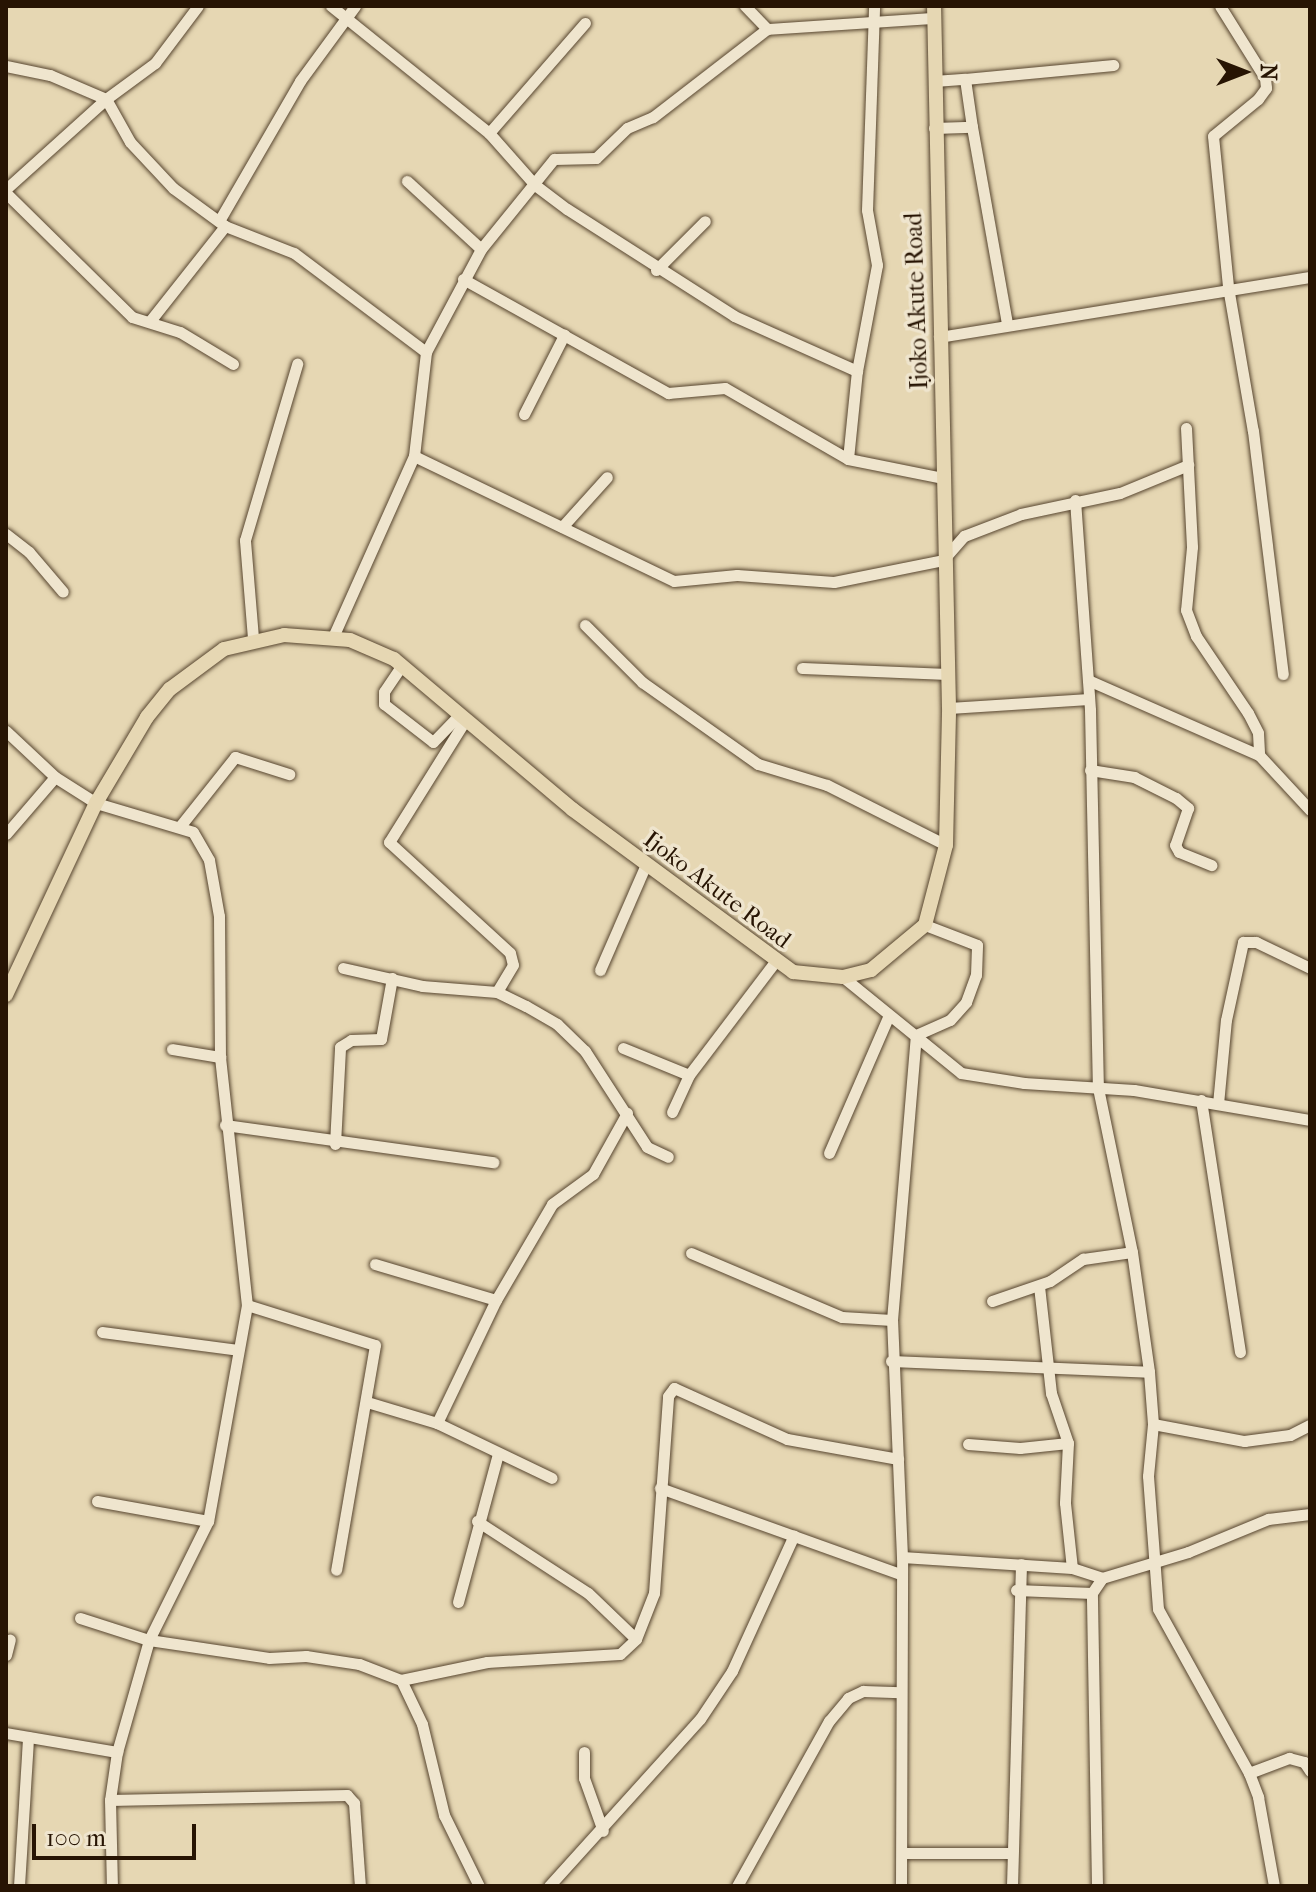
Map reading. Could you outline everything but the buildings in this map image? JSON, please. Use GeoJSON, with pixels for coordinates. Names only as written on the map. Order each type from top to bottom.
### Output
{"type":"FeatureCollection","features":[{"type":"Feature","properties":{"kind":"main road","name":"Ijoko Akute Road"},"geometry":{"type":"LineString","coordinates":[[6,995],[121,756],[170,689],[206,660],[253,638],[333,637],[367,647],[402,665],[646,864],[774,963],[793,972],[843,977],[881,964],[925,925],[946,845],[949,708],[943,560],[934,12]]}},
{"type":"Feature","properties":{"kind":"street"},"geometry":{"type":"LineString","coordinates":[[198,6],[155,63],[106,99],[6,191],[123,309],[180,332],[233,364]]}},
{"type":"Feature","properties":{"kind":"street"},"geometry":{"type":"LineString","coordinates":[[331,6],[350,10],[489,133],[535,185],[656,270],[734,316],[857,371]]}},
{"type":"Feature","properties":{"kind":"street"},"geometry":{"type":"LineString","coordinates":[[745,6],[767,29]]}},
{"type":"Feature","properties":{"kind":"street"},"geometry":{"type":"LineString","coordinates":[[1220,6],[1265,78],[1266,88],[1213,136],[1228,287],[1253,431],[1283,674]]}},
{"type":"Feature","properties":{"kind":"street"},"geometry":{"type":"LineString","coordinates":[[150,321],[222,224],[300,81],[350,10]]}},
{"type":"Feature","properties":{"kind":"street"},"geometry":{"type":"LineString","coordinates":[[848,459],[857,371],[877,265],[877,238],[867,210],[874,12]]}},
{"type":"Feature","properties":{"kind":"street"},"geometry":{"type":"LineString","coordinates":[[333,637],[414,456],[426,352],[481,249],[554,159],[596,158],[627,128],[653,117],[767,29],[874,12],[934,12]]}},
{"type":"Feature","properties":{"kind":"street"},"geometry":{"type":"LineString","coordinates":[[489,133],[585,23]]}},
{"type":"Feature","properties":{"kind":"street"},"geometry":{"type":"LineString","coordinates":[[934,81],[1113,65]]}},
{"type":"Feature","properties":{"kind":"street"},"geometry":{"type":"LineString","coordinates":[[6,66],[50,75],[106,99],[141,153],[173,188],[222,224],[294,253],[426,352]]}},
{"type":"Feature","properties":{"kind":"street"},"geometry":{"type":"LineString","coordinates":[[965,79],[1007,324]]}},
{"type":"Feature","properties":{"kind":"street"},"geometry":{"type":"LineString","coordinates":[[934,128],[972,127]]}},
{"type":"Feature","properties":{"kind":"street"},"geometry":{"type":"LineString","coordinates":[[407,181],[481,249]]}},
{"type":"Feature","properties":{"kind":"street"},"geometry":{"type":"LineString","coordinates":[[656,270],[705,221]]}},
{"type":"Feature","properties":{"kind":"street"},"geometry":{"type":"LineString","coordinates":[[939,337],[1228,287],[1310,277]]}},
{"type":"Feature","properties":{"kind":"street"},"geometry":{"type":"LineString","coordinates":[[463,279],[668,393],[725,388],[848,459],[942,478]]}},
{"type":"Feature","properties":{"kind":"street"},"geometry":{"type":"LineString","coordinates":[[524,414],[564,335]]}},
{"type":"Feature","properties":{"kind":"street"},"geometry":{"type":"LineString","coordinates":[[253,638],[245,540],[297,364]]}},
{"type":"Feature","properties":{"kind":"street"},"geometry":{"type":"LineString","coordinates":[[1186,428],[1192,547],[1186,610],[1196,636],[1248,713],[1258,733],[1259,755]]}},
{"type":"Feature","properties":{"kind":"street"},"geometry":{"type":"LineString","coordinates":[[414,456],[674,581],[737,575],[834,582],[943,560],[964,536],[1075,500],[1120,493],[1188,465]]}},
{"type":"Feature","properties":{"kind":"street"},"geometry":{"type":"LineString","coordinates":[[562,527],[607,477]]}},
{"type":"Feature","properties":{"kind":"street"},"geometry":{"type":"LineString","coordinates":[[1075,500],[1089,699],[1098,1088],[1132,1252],[1149,1372],[1153,1424],[1148,1476],[1158,1609],[1249,1773],[1258,1797],[1274,1886]]}},
{"type":"Feature","properties":{"kind":"street"},"geometry":{"type":"LineString","coordinates":[[6,534],[29,552],[63,592]]}},
{"type":"Feature","properties":{"kind":"street"},"geometry":{"type":"LineString","coordinates":[[585,625],[642,682],[758,764],[827,785],[946,845]]}},
{"type":"Feature","properties":{"kind":"street"},"geometry":{"type":"LineString","coordinates":[[402,665],[384,692],[384,704],[433,742],[463,717]]}},
{"type":"Feature","properties":{"kind":"street"},"geometry":{"type":"LineString","coordinates":[[802,668],[948,674]]}},
{"type":"Feature","properties":{"kind":"street"},"geometry":{"type":"LineString","coordinates":[[1088,680],[1259,755],[1310,810]]}},
{"type":"Feature","properties":{"kind":"street"},"geometry":{"type":"LineString","coordinates":[[949,708],[1089,699]]}},
{"type":"Feature","properties":{"kind":"street"},"geometry":{"type":"LineString","coordinates":[[463,717],[389,842],[510,953],[513,965],[497,992]]}},
{"type":"Feature","properties":{"kind":"street"},"geometry":{"type":"LineString","coordinates":[[6,731],[55,777],[96,803],[181,825],[202,845],[219,916],[220,1057],[247,1305],[208,1521],[149,1640],[117,1752],[110,1800],[112,1886]]}},
{"type":"Feature","properties":{"kind":"street"},"geometry":{"type":"LineString","coordinates":[[181,825],[235,757],[289,774]]}},
{"type":"Feature","properties":{"kind":"street"},"geometry":{"type":"LineString","coordinates":[[1090,770],[1134,777],[1176,798],[1188,808],[1175,845],[1179,852],[1211,865]]}},
{"type":"Feature","properties":{"kind":"street"},"geometry":{"type":"LineString","coordinates":[[6,834],[55,777]]}},
{"type":"Feature","properties":{"kind":"street"},"geometry":{"type":"LineString","coordinates":[[600,970],[646,864]]}},
{"type":"Feature","properties":{"kind":"street"},"geometry":{"type":"LineString","coordinates":[[916,1035],[950,1020],[966,1002],[976,975],[977,945],[925,925]]}},
{"type":"Feature","properties":{"kind":"street"},"geometry":{"type":"LineString","coordinates":[[1218,1104],[1226,1020],[1243,942],[1256,942],[1310,968]]}},
{"type":"Feature","properties":{"kind":"street"},"geometry":{"type":"LineString","coordinates":[[672,1112],[689,1075],[774,963]]}},
{"type":"Feature","properties":{"kind":"street"},"geometry":{"type":"LineString","coordinates":[[343,968],[459,991],[497,992],[557,1024],[585,1051],[647,1147],[668,1157]]}},
{"type":"Feature","properties":{"kind":"street"},"geometry":{"type":"LineString","coordinates":[[843,977],[888,1017],[916,1035],[961,1073],[1201,1100],[1310,1120]]}},
{"type":"Feature","properties":{"kind":"street"},"geometry":{"type":"LineString","coordinates":[[335,1144],[340,1047],[351,1040],[381,1039],[392,978]]}},
{"type":"Feature","properties":{"kind":"street"},"geometry":{"type":"LineString","coordinates":[[829,1153],[888,1017]]}},
{"type":"Feature","properties":{"kind":"street"},"geometry":{"type":"LineString","coordinates":[[901,1886],[902,1557],[891,1361],[916,1035]]}},
{"type":"Feature","properties":{"kind":"street"},"geometry":{"type":"LineString","coordinates":[[623,1048],[689,1075]]}},
{"type":"Feature","properties":{"kind":"street"},"geometry":{"type":"LineString","coordinates":[[172,1049],[220,1057]]}},
{"type":"Feature","properties":{"kind":"street"},"geometry":{"type":"LineString","coordinates":[[1201,1100],[1240,1352]]}},
{"type":"Feature","properties":{"kind":"street"},"geometry":{"type":"LineString","coordinates":[[437,1423],[496,1300],[552,1204],[593,1174],[627,1113]]}},
{"type":"Feature","properties":{"kind":"street"},"geometry":{"type":"LineString","coordinates":[[225,1125],[335,1144],[493,1162]]}},
{"type":"Feature","properties":{"kind":"street"},"geometry":{"type":"LineString","coordinates":[[992,1301],[1039,1286],[1083,1259],[1132,1252]]}},
{"type":"Feature","properties":{"kind":"street"},"geometry":{"type":"LineString","coordinates":[[691,1253],[842,1317],[892,1320]]}},
{"type":"Feature","properties":{"kind":"street"},"geometry":{"type":"LineString","coordinates":[[375,1264],[496,1300]]}},
{"type":"Feature","properties":{"kind":"street"},"geometry":{"type":"LineString","coordinates":[[1039,1286],[1048,1365],[1068,1443],[1065,1503],[1072,1568]]}},
{"type":"Feature","properties":{"kind":"street"},"geometry":{"type":"LineString","coordinates":[[247,1305],[372,1340],[367,1402],[336,1570]]}},
{"type":"Feature","properties":{"kind":"street"},"geometry":{"type":"LineString","coordinates":[[102,1332],[238,1350]]}},
{"type":"Feature","properties":{"kind":"street"},"geometry":{"type":"LineString","coordinates":[[891,1361],[1048,1365],[1149,1372]]}},
{"type":"Feature","properties":{"kind":"street"},"geometry":{"type":"LineString","coordinates":[[80,1618],[149,1640],[269,1658],[306,1656],[359,1664],[401,1680],[487,1662],[620,1654],[636,1639],[654,1593],[668,1396],[674,1388],[787,1439],[898,1459]]}},
{"type":"Feature","properties":{"kind":"street"},"geometry":{"type":"LineString","coordinates":[[367,1402],[437,1423],[552,1478]]}},
{"type":"Feature","properties":{"kind":"street"},"geometry":{"type":"LineString","coordinates":[[1153,1424],[1244,1441],[1290,1435],[1310,1425]]}},
{"type":"Feature","properties":{"kind":"street"},"geometry":{"type":"LineString","coordinates":[[968,1444],[1020,1448],[1068,1443]]}},
{"type":"Feature","properties":{"kind":"street"},"geometry":{"type":"LineString","coordinates":[[458,1602],[477,1521],[498,1454]]}},
{"type":"Feature","properties":{"kind":"street"},"geometry":{"type":"LineString","coordinates":[[660,1488],[900,1574]]}},
{"type":"Feature","properties":{"kind":"street"},"geometry":{"type":"LineString","coordinates":[[97,1501],[208,1521]]}},
{"type":"Feature","properties":{"kind":"street"},"geometry":{"type":"LineString","coordinates":[[902,1557],[1072,1568],[1102,1578],[1156,1562],[1268,1519],[1310,1514]]}},
{"type":"Feature","properties":{"kind":"street"},"geometry":{"type":"LineString","coordinates":[[477,1521],[588,1593],[636,1639]]}},
{"type":"Feature","properties":{"kind":"street"},"geometry":{"type":"LineString","coordinates":[[549,1886],[603,1831],[632,1789],[700,1719],[732,1671],[794,1535]]}},
{"type":"Feature","properties":{"kind":"street"},"geometry":{"type":"LineString","coordinates":[[1012,1886],[1016,1590],[1021,1564]]}},
{"type":"Feature","properties":{"kind":"street"},"geometry":{"type":"LineString","coordinates":[[1097,1886],[1092,1593],[1102,1578]]}},
{"type":"Feature","properties":{"kind":"street"},"geometry":{"type":"LineString","coordinates":[[1016,1590],[1092,1593]]}},
{"type":"Feature","properties":{"kind":"street"},"geometry":{"type":"LineString","coordinates":[[6,1655],[10,1639]]}},
{"type":"Feature","properties":{"kind":"street"},"geometry":{"type":"LineString","coordinates":[[401,1680],[422,1724],[444,1815],[479,1886]]}},
{"type":"Feature","properties":{"kind":"street"},"geometry":{"type":"LineString","coordinates":[[737,1886],[821,1734],[848,1698],[863,1691],[900,1692]]}},
{"type":"Feature","properties":{"kind":"street"},"geometry":{"type":"LineString","coordinates":[[6,1733],[117,1752]]}},
{"type":"Feature","properties":{"kind":"street"},"geometry":{"type":"LineString","coordinates":[[19,1886],[28,1737]]}},
{"type":"Feature","properties":{"kind":"street"},"geometry":{"type":"LineString","coordinates":[[584,1752],[584,1778],[603,1831]]}},
{"type":"Feature","properties":{"kind":"street"},"geometry":{"type":"LineString","coordinates":[[1249,1773],[1289,1758],[1304,1762],[1310,1771]]}},
{"type":"Feature","properties":{"kind":"street"},"geometry":{"type":"LineString","coordinates":[[110,1800],[347,1795],[354,1803],[360,1886]]}},
{"type":"Feature","properties":{"kind":"street"},"geometry":{"type":"LineString","coordinates":[[902,1853],[1011,1853]]}}]}
